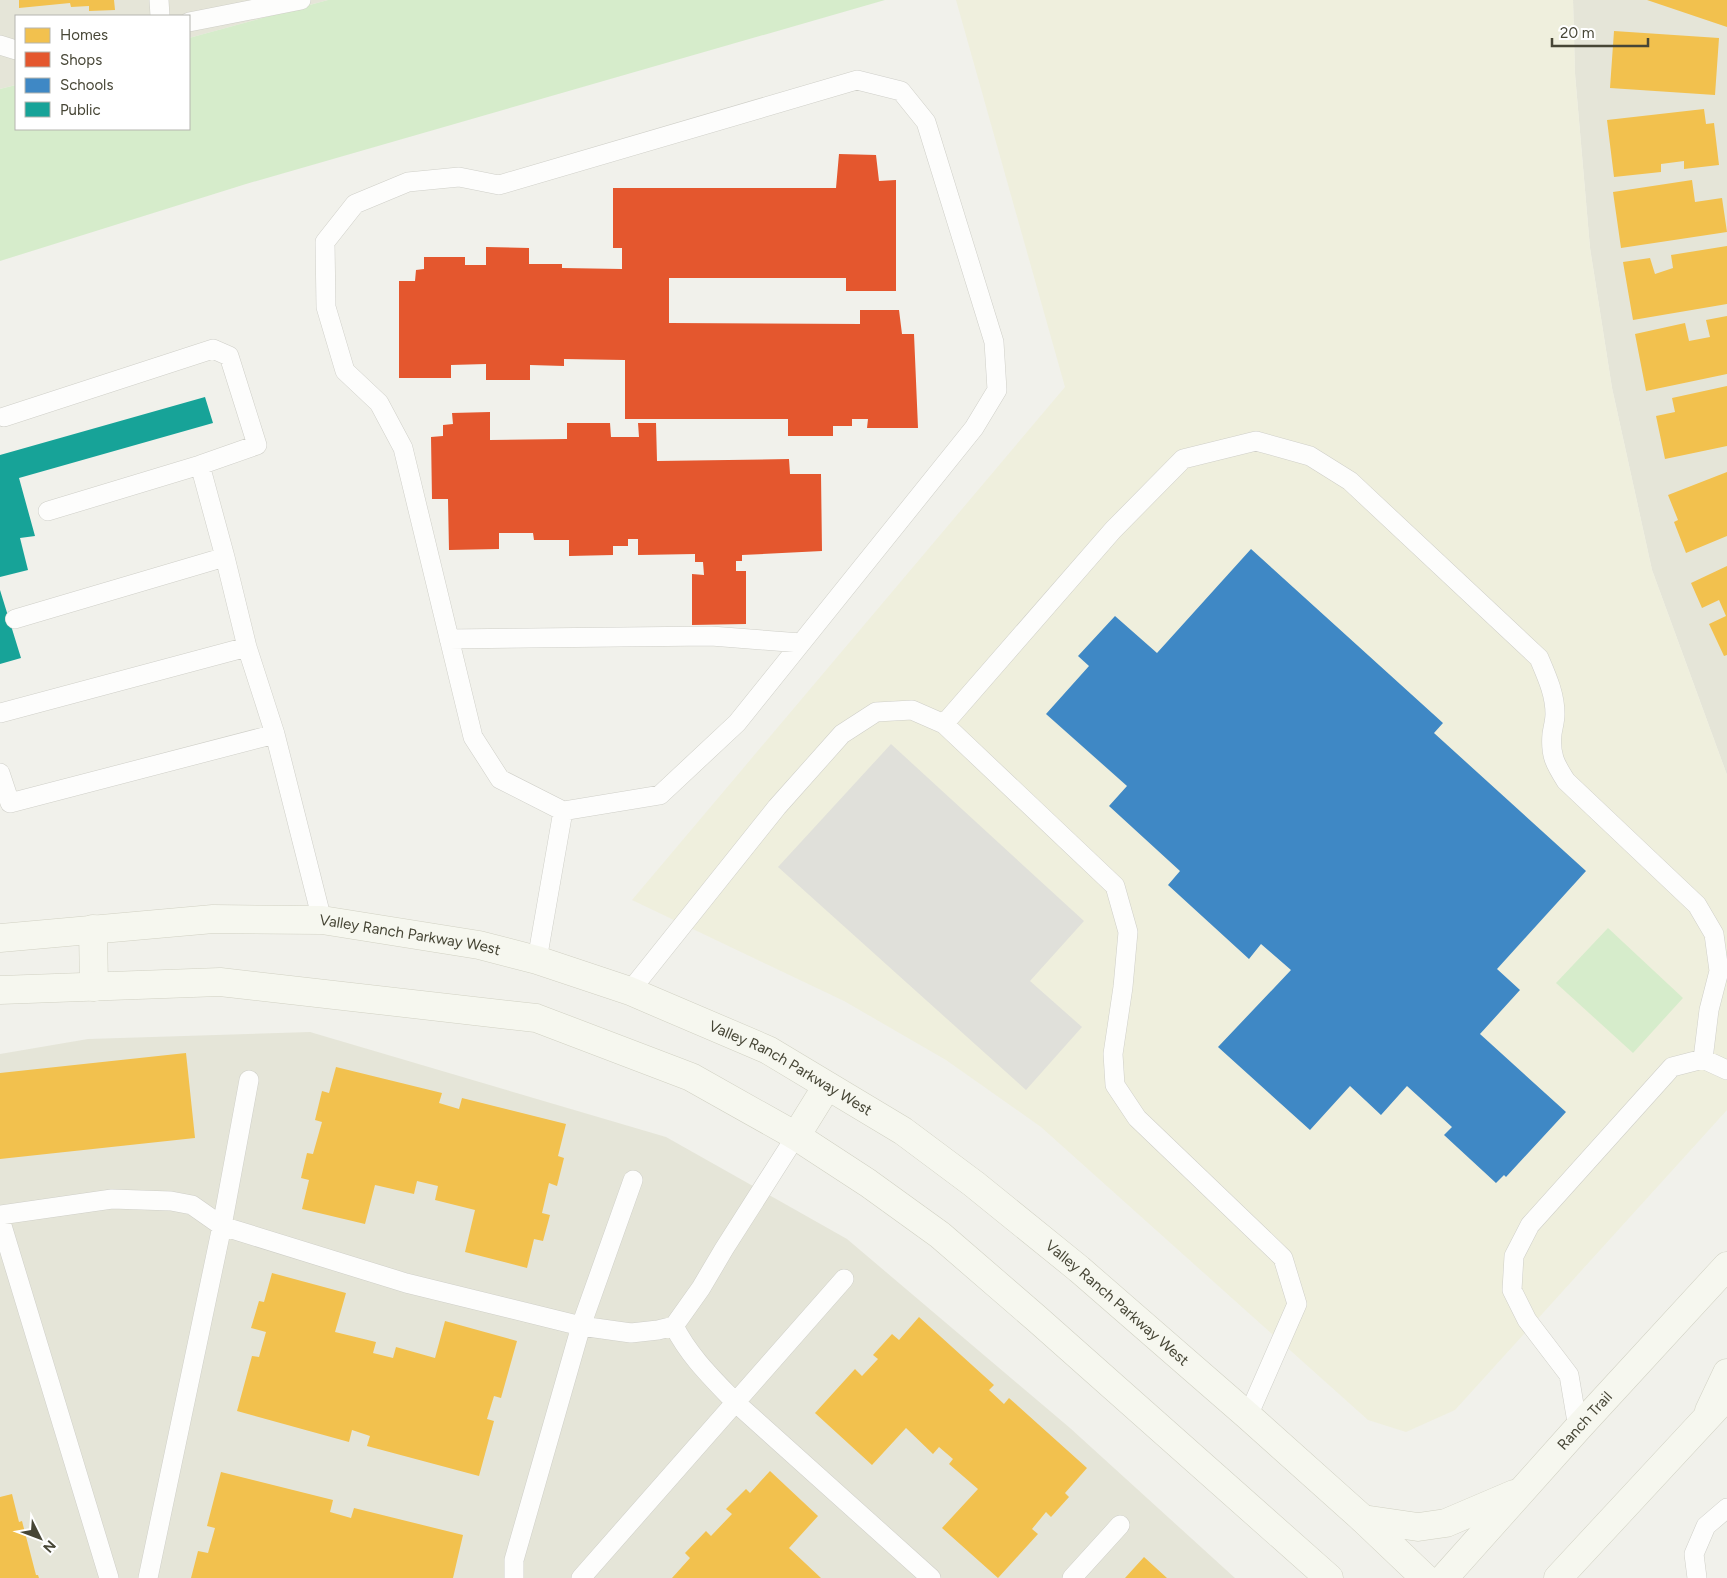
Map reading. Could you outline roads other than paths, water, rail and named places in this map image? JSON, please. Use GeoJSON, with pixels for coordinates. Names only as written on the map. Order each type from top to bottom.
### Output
{"type":"FeatureCollection","features":[{"type":"Feature","properties":{"kind":"main road","name":"Valley Ranch Parkway West"},"geometry":{"type":"LineString","coordinates":[[0,938],[212,919],[322,920],[479,945],[538,960],[630,991],[768,1050],[903,1130],[974,1184],[1079,1269],[1248,1416],[1363,1519],[1425,1578]]}},
{"type":"Feature","properties":{"kind":"main road"},"geometry":{"type":"LineString","coordinates":[[94,929],[94,987]]}},
{"type":"Feature","properties":{"kind":"main road"},"geometry":{"type":"LineString","coordinates":[[0,990],[220,982],[536,1018],[691,1077],[796,1136],[868,1183],[940,1235],[1036,1318],[1306,1567],[1328,1578]]}},
{"type":"Feature","properties":{"kind":"main road"},"geometry":{"type":"LineString","coordinates":[[796,1136],[827,1086]]}},
{"type":"Feature","properties":{"kind":"main road","name":"Ranch Trail"},"geometry":{"type":"LineString","coordinates":[[1444,1578],[1578,1428],[1727,1266]]}},
{"type":"Feature","properties":{"kind":"main road"},"geometry":{"type":"LineString","coordinates":[[1704,1421],[1727,1373]]}},
{"type":"Feature","properties":{"kind":"main road"},"geometry":{"type":"LineString","coordinates":[[1558,1578],[1727,1396]]}},
{"type":"Feature","properties":{"kind":"main road"},"geometry":{"type":"LineString","coordinates":[[1363,1519],[1418,1527],[1446,1523],[1522,1490]]}},
{"type":"Feature","properties":{"kind":"lane"},"geometry":{"type":"LineString","coordinates":[[159,0],[160,15]]}},
{"type":"Feature","properties":{"kind":"lane"},"geometry":{"type":"LineString","coordinates":[[190,22],[301,0]]}},
{"type":"Feature","properties":{"kind":"lane"},"geometry":{"type":"LineString","coordinates":[[0,45],[15,50]]}},
{"type":"Feature","properties":{"kind":"lane"},"geometry":{"type":"LineString","coordinates":[[857,80],[901,91],[926,122],[994,342],[997,390],[974,428],[801,643],[737,723],[660,795],[563,811],[500,779],[473,736],[404,448],[379,403],[345,371],[326,307],[326,242],[355,204],[408,182],[459,177],[499,185],[857,80]]}},
{"type":"Feature","properties":{"kind":"lane"},"geometry":{"type":"LineString","coordinates":[[4,417],[212,349],[229,356],[257,445],[200,465],[48,511]]}},
{"type":"Feature","properties":{"kind":"lane"},"geometry":{"type":"LineString","coordinates":[[944,724],[1113,530],[1183,459],[1256,441],[1310,456],[1350,481],[1539,658],[1552,687],[1555,716],[1552,734],[1554,763],[1566,781],[1697,905],[1714,934],[1719,971],[1709,1010],[1703,1059]]}},
{"type":"Feature","properties":{"kind":"lane"},"geometry":{"type":"LineString","coordinates":[[200,465],[247,648],[275,734],[322,920]]}},
{"type":"Feature","properties":{"kind":"lane"},"geometry":{"type":"LineString","coordinates":[[15,619],[225,558]]}},
{"type":"Feature","properties":{"kind":"lane"},"geometry":{"type":"LineString","coordinates":[[449,639],[711,636],[801,643]]}},
{"type":"Feature","properties":{"kind":"lane"},"geometry":{"type":"LineString","coordinates":[[0,713],[247,648]]}},
{"type":"Feature","properties":{"kind":"lane"},"geometry":{"type":"LineString","coordinates":[[630,991],[776,807],[842,734],[876,712],[912,710],[944,724],[1115,886],[1128,932],[1123,987],[1113,1054],[1115,1085],[1137,1118],[1283,1258],[1296,1304],[1248,1416]]}},
{"type":"Feature","properties":{"kind":"lane"},"geometry":{"type":"LineString","coordinates":[[0,773],[10,803],[275,734]]}},
{"type":"Feature","properties":{"kind":"lane"},"geometry":{"type":"LineString","coordinates":[[538,960],[563,811]]}},
{"type":"Feature","properties":{"kind":"lane"},"geometry":{"type":"LineString","coordinates":[[1578,1428],[1569,1375],[1527,1320],[1512,1290],[1514,1256],[1530,1225],[1672,1066],[1703,1059],[1727,1070]]}},
{"type":"Feature","properties":{"kind":"lane"},"geometry":{"type":"LineString","coordinates":[[148,1578],[222,1226],[249,1080]]}},
{"type":"Feature","properties":{"kind":"lane"},"geometry":{"type":"LineString","coordinates":[[0,1215],[112,1199],[171,1201],[192,1205],[222,1226],[406,1283],[581,1326],[631,1333],[674,1326],[701,1288],[796,1136]]}},
{"type":"Feature","properties":{"kind":"lane"},"geometry":{"type":"LineString","coordinates":[[514,1578],[514,1560],[581,1326],[633,1180]]}},
{"type":"Feature","properties":{"kind":"lane"},"geometry":{"type":"LineString","coordinates":[[0,1219],[109,1578]]}},
{"type":"Feature","properties":{"kind":"lane"},"geometry":{"type":"LineString","coordinates":[[580,1578],[844,1279]]}},
{"type":"Feature","properties":{"kind":"lane"},"geometry":{"type":"LineString","coordinates":[[674,1326],[682,1342],[705,1371],[735,1402],[931,1578]]}},
{"type":"Feature","properties":{"kind":"lane"},"geometry":{"type":"LineString","coordinates":[[1697,1578],[1694,1554],[1706,1526],[1727,1508]]}},
{"type":"Feature","properties":{"kind":"lane"},"geometry":{"type":"LineString","coordinates":[[1072,1578],[1120,1524]]}}]}
